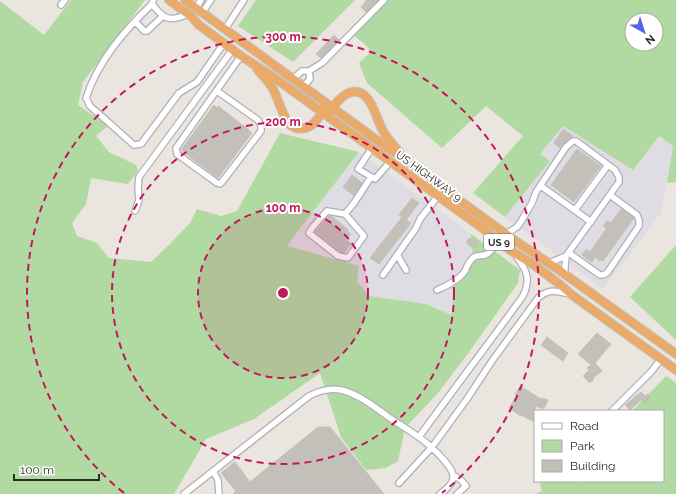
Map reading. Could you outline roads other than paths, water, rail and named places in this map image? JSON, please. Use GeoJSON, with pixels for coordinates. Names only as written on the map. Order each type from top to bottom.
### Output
{"type":"FeatureCollection","features":[{"type":"Feature","properties":{"kind":"highway","name":"US HIGHWAY 9"},"geometry":{"type":"LineString","coordinates":[[169,0],[241,56],[272,76],[372,148],[485,230],[497,241],[534,265],[572,295],[676,370]]}},
{"type":"Feature","properties":{"kind":"highway","name":"US HIGHWAY 9"},"geometry":{"type":"LineString","coordinates":[[185,0],[320,100],[401,156],[506,234],[565,274],[676,354]]}},
{"type":"Feature","properties":{"kind":"highway"},"geometry":{"type":"LineString","coordinates":[[251,63],[274,90],[288,121],[293,127],[302,129],[312,125],[333,108],[346,94],[351,92],[364,95],[370,103],[385,135],[401,156]]}},
{"type":"Feature","properties":{"kind":"highway"},"geometry":{"type":"LineString","coordinates":[[320,100],[325,115]]}},
{"type":"Feature","properties":{"kind":"street"},"geometry":{"type":"LineString","coordinates":[[199,11],[200,0]]}},
{"type":"Feature","properties":{"kind":"street"},"geometry":{"type":"LineString","coordinates":[[199,11],[212,0]]}},
{"type":"Feature","properties":{"kind":"street"},"geometry":{"type":"LineString","coordinates":[[225,29],[244,0]]}},
{"type":"Feature","properties":{"kind":"street"},"geometry":{"type":"LineString","coordinates":[[293,79],[302,71],[309,71],[322,63],[384,0]]}},
{"type":"Feature","properties":{"kind":"street"},"geometry":{"type":"LineString","coordinates":[[188,14],[179,18],[169,18],[163,16],[160,14],[153,2],[135,21],[104,60],[89,87],[86,98],[90,106],[134,145],[141,144],[179,93],[198,82],[224,42]]}},
{"type":"Feature","properties":{"kind":"street"},"geometry":{"type":"LineString","coordinates":[[135,21],[144,31],[147,31],[163,16]]}},
{"type":"Feature","properties":{"kind":"street"},"geometry":{"type":"LineString","coordinates":[[135,211],[138,200],[140,177],[234,50]]}},
{"type":"Feature","properties":{"kind":"street"},"geometry":{"type":"LineString","coordinates":[[217,91],[258,120],[261,126],[261,131],[220,184],[177,154],[176,148],[241,56]]}},
{"type":"Feature","properties":{"kind":"street"},"geometry":{"type":"LineString","coordinates":[[303,87],[310,79],[309,71]]}},
{"type":"Feature","properties":{"kind":"street"},"geometry":{"type":"LineString","coordinates":[[506,234],[517,227],[532,203],[536,192],[566,147],[573,141],[576,141],[615,170],[619,182],[568,254],[565,274]]}},
{"type":"Feature","properties":{"kind":"street"},"geometry":{"type":"LineString","coordinates":[[372,148],[358,168],[375,179],[390,162]]}},
{"type":"Feature","properties":{"kind":"street"},"geometry":{"type":"LineString","coordinates":[[575,210],[608,165]]}},
{"type":"Feature","properties":{"kind":"street"},"geometry":{"type":"LineString","coordinates":[[345,214],[371,177]]}},
{"type":"Feature","properties":{"kind":"street"},"geometry":{"type":"LineString","coordinates":[[541,186],[591,222]]}},
{"type":"Feature","properties":{"kind":"street"},"geometry":{"type":"LineString","coordinates":[[568,254],[600,275],[603,276],[607,273],[639,226],[639,220],[636,215],[610,195]]}},
{"type":"Feature","properties":{"kind":"street"},"geometry":{"type":"LineString","coordinates":[[383,275],[398,256],[420,219],[438,196]]}},
{"type":"Feature","properties":{"kind":"street"},"geometry":{"type":"LineString","coordinates":[[327,211],[345,214],[364,236],[348,258],[338,256],[309,233],[327,211]]}},
{"type":"Feature","properties":{"kind":"street"},"geometry":{"type":"LineString","coordinates":[[437,290],[443,288],[459,277],[464,272],[472,258],[487,254],[497,241]]}},
{"type":"Feature","properties":{"kind":"street"},"geometry":{"type":"LineString","coordinates":[[419,437],[524,296],[528,278],[523,265],[513,252]]}},
{"type":"Feature","properties":{"kind":"street"},"geometry":{"type":"LineString","coordinates":[[549,263],[568,254]]}},
{"type":"Feature","properties":{"kind":"street"},"geometry":{"type":"LineString","coordinates":[[398,256],[406,270]]}},
{"type":"Feature","properties":{"kind":"street"},"geometry":{"type":"LineString","coordinates":[[399,483],[432,448],[492,361],[538,298],[546,292],[552,291],[572,295]]}},
{"type":"Feature","properties":{"kind":"street"},"geometry":{"type":"LineString","coordinates":[[613,410],[651,372],[661,359]]}},
{"type":"Feature","properties":{"kind":"street"},"geometry":{"type":"LineString","coordinates":[[184,494],[309,396],[329,389],[344,391],[357,396],[419,437],[432,448],[451,468],[453,475],[451,484],[440,494]]}},
{"type":"Feature","properties":{"kind":"street"},"geometry":{"type":"LineString","coordinates":[[213,471],[218,480],[219,494]]}},
{"type":"Feature","properties":{"kind":"street"},"geometry":{"type":"LineString","coordinates":[[453,475],[461,480],[466,486],[457,494]]}}]}
